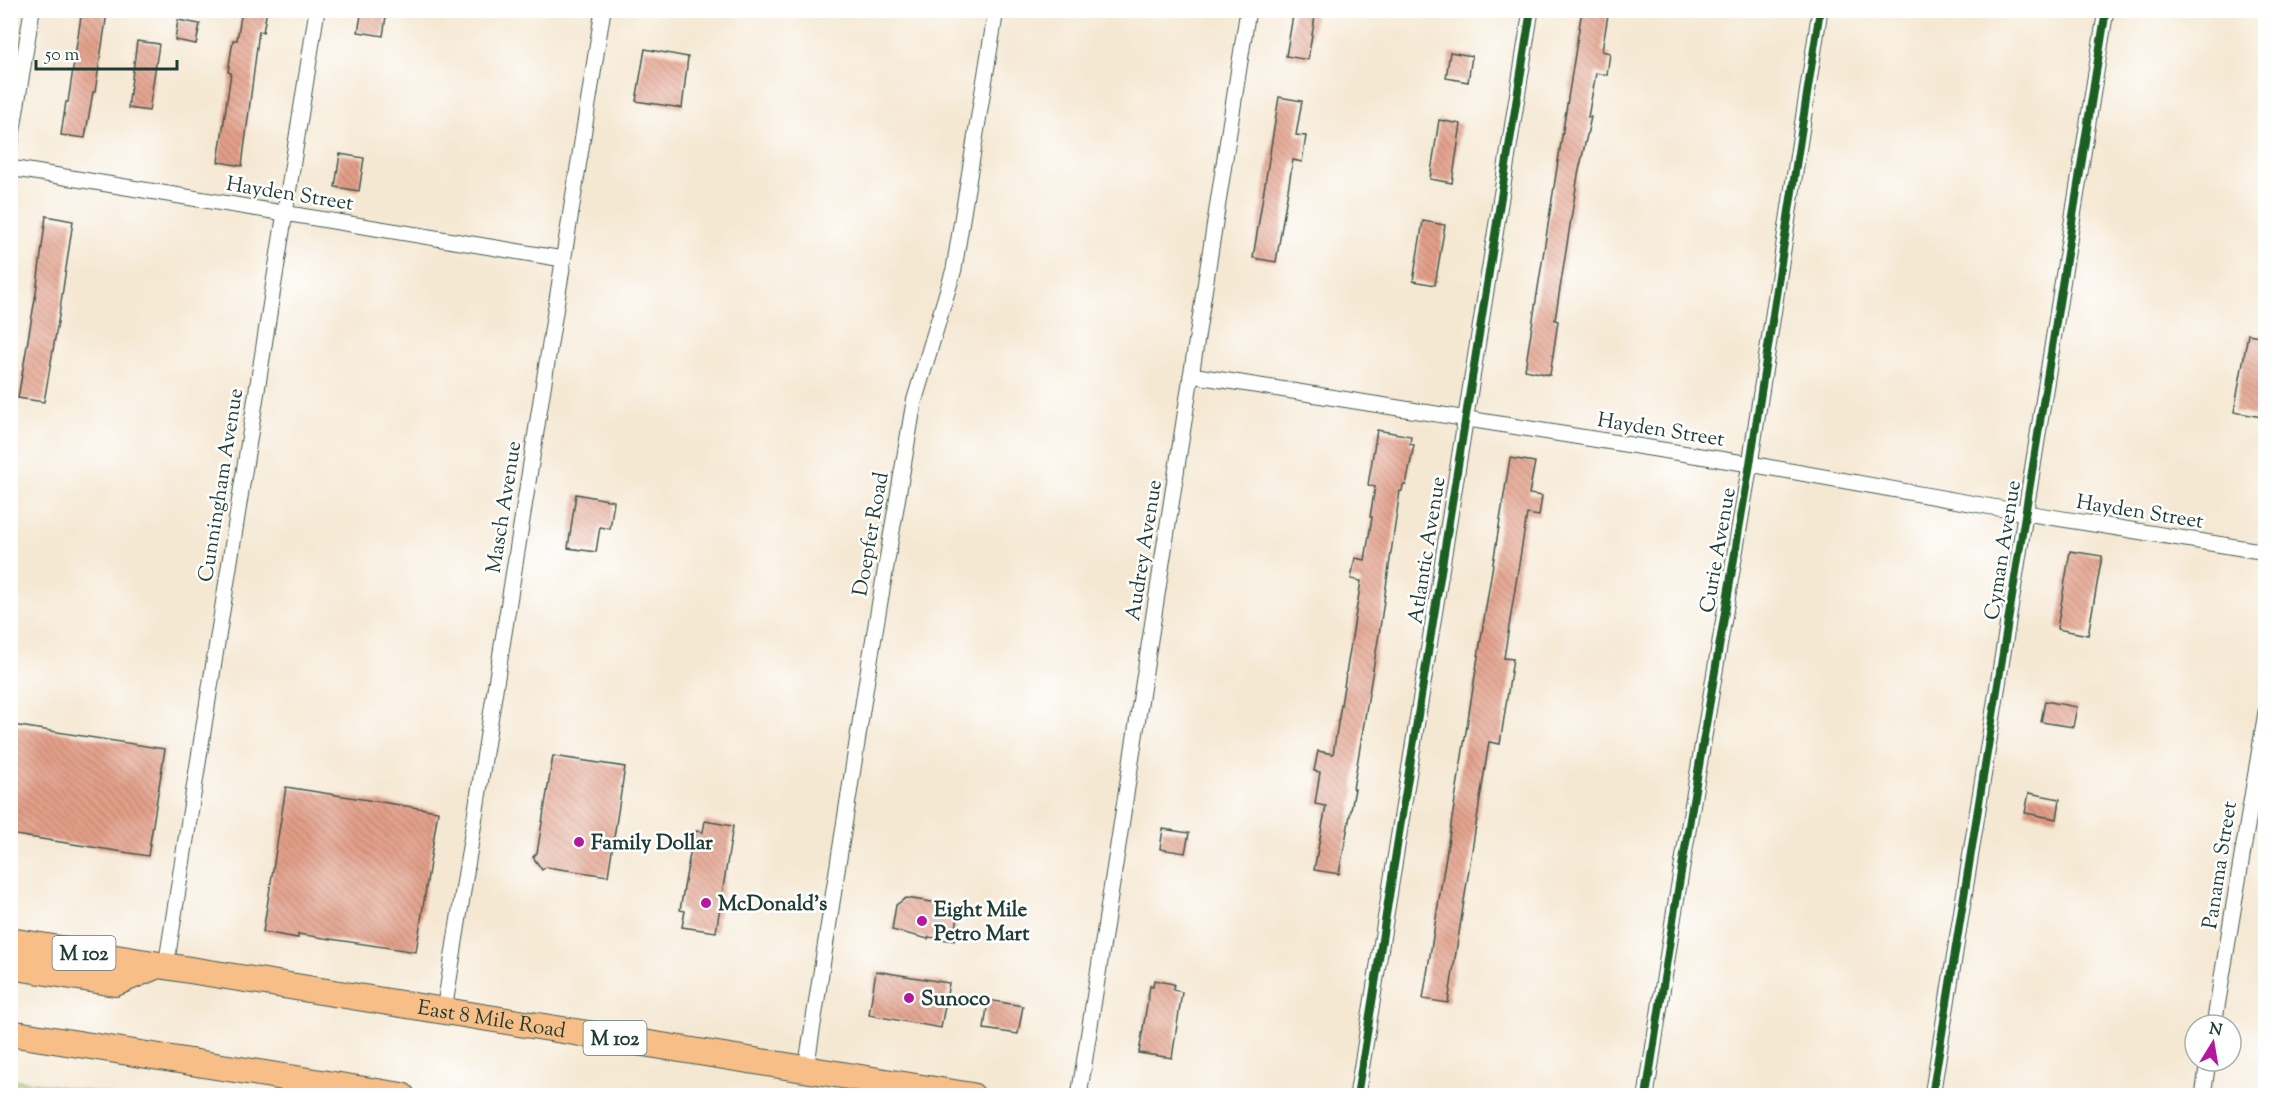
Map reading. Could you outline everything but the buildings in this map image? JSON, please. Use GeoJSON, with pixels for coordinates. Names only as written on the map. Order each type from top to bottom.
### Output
{"type":"FeatureCollection","features":[{"type":"Feature","properties":{"kind":"highway","name":"East 8 Mile Road"},"geometry":{"type":"LineString","coordinates":[[10,941],[806,1069],[880,1088],[972,1095]]}},
{"type":"Feature","properties":{"kind":"highway"},"geometry":{"type":"LineString","coordinates":[[10,966],[115,983],[162,965]]}},
{"type":"Feature","properties":{"kind":"highway"},"geometry":{"type":"LineString","coordinates":[[10,1033],[402,1095]]}},
{"type":"Feature","properties":{"kind":"street"},"geometry":{"type":"LineString","coordinates":[[10,147],[32,10]]}},
{"type":"Feature","properties":{"kind":"street","name":"Cunningham Avenue"},"geometry":{"type":"LineString","coordinates":[[162,965],[316,10]]}},
{"type":"Feature","properties":{"kind":"street","name":"Masch Avenue"},"geometry":{"type":"LineString","coordinates":[[444,1011],[603,10]]}},
{"type":"Feature","properties":{"kind":"street","name":"Doepfer Road"},"geometry":{"type":"LineString","coordinates":[[806,1069],[869,666],[914,402],[954,269],[996,10]]}},
{"type":"Feature","properties":{"kind":"street","name":"Audrey Avenue"},"geometry":{"type":"LineString","coordinates":[[1079,1095],[1248,10]]}},
{"type":"Feature","properties":{"kind":"street","name":"Atlantic Avenue"},"geometry":{"type":"LineString","coordinates":[[1357,1095],[1531,10]]}},
{"type":"Feature","properties":{"kind":"street","name":"Curie Avenue"},"geometry":{"type":"LineString","coordinates":[[1646,1095],[1674,914],[1750,464],[1820,10]]}},
{"type":"Feature","properties":{"kind":"street","name":"Cyman Avenue"},"geometry":{"type":"LineString","coordinates":[[1932,1095],[2106,10]]}},
{"type":"Feature","properties":{"kind":"street","name":"Hayden Street"},"geometry":{"type":"LineString","coordinates":[[10,168],[563,259]]}},
{"type":"Feature","properties":{"kind":"street","name":"Hayden Street"},"geometry":{"type":"LineString","coordinates":[[1191,375],[1750,464],[2026,513],[2265,552]]}},
{"type":"Feature","properties":{"kind":"street","name":"Panama Street"},"geometry":{"type":"LineString","coordinates":[[2216,1013],[2265,712]]}},
{"type":"Feature","properties":{"kind":"street"},"geometry":{"type":"LineString","coordinates":[[2202,1095],[2206,1073]]}},
{"type":"Feature","properties":{"kind":"green space"},"geometry":{"type":"Polygon","coordinates":[[[11,1079],[111,1095],[11,1095],[11,1079]]]}},
{"type":"Feature","properties":{"kind":"cycle path"},"geometry":{"type":"LineString","coordinates":[[1357,1096],[1531,10]]}},
{"type":"Feature","properties":{"kind":"cycle path"},"geometry":{"type":"LineString","coordinates":[[1646,1096],[1674,914],[1750,464],[1820,10]]}},
{"type":"Feature","properties":{"kind":"cycle path"},"geometry":{"type":"LineString","coordinates":[[1932,1096],[2106,10]]}},
{"type":"Feature","properties":{"kind":"place","name":"Family Dollar"},"geometry":{"type":"Point","coordinates":[579,842]}},
{"type":"Feature","properties":{"kind":"place","name":"McDonald's"},"geometry":{"type":"Point","coordinates":[706,903]}},
{"type":"Feature","properties":{"kind":"place","name":"Eight Mile Petro Mart"},"geometry":{"type":"Point","coordinates":[922,921]}},
{"type":"Feature","properties":{"kind":"place","name":"Sunoco"},"geometry":{"type":"Point","coordinates":[909,998]}}]}
